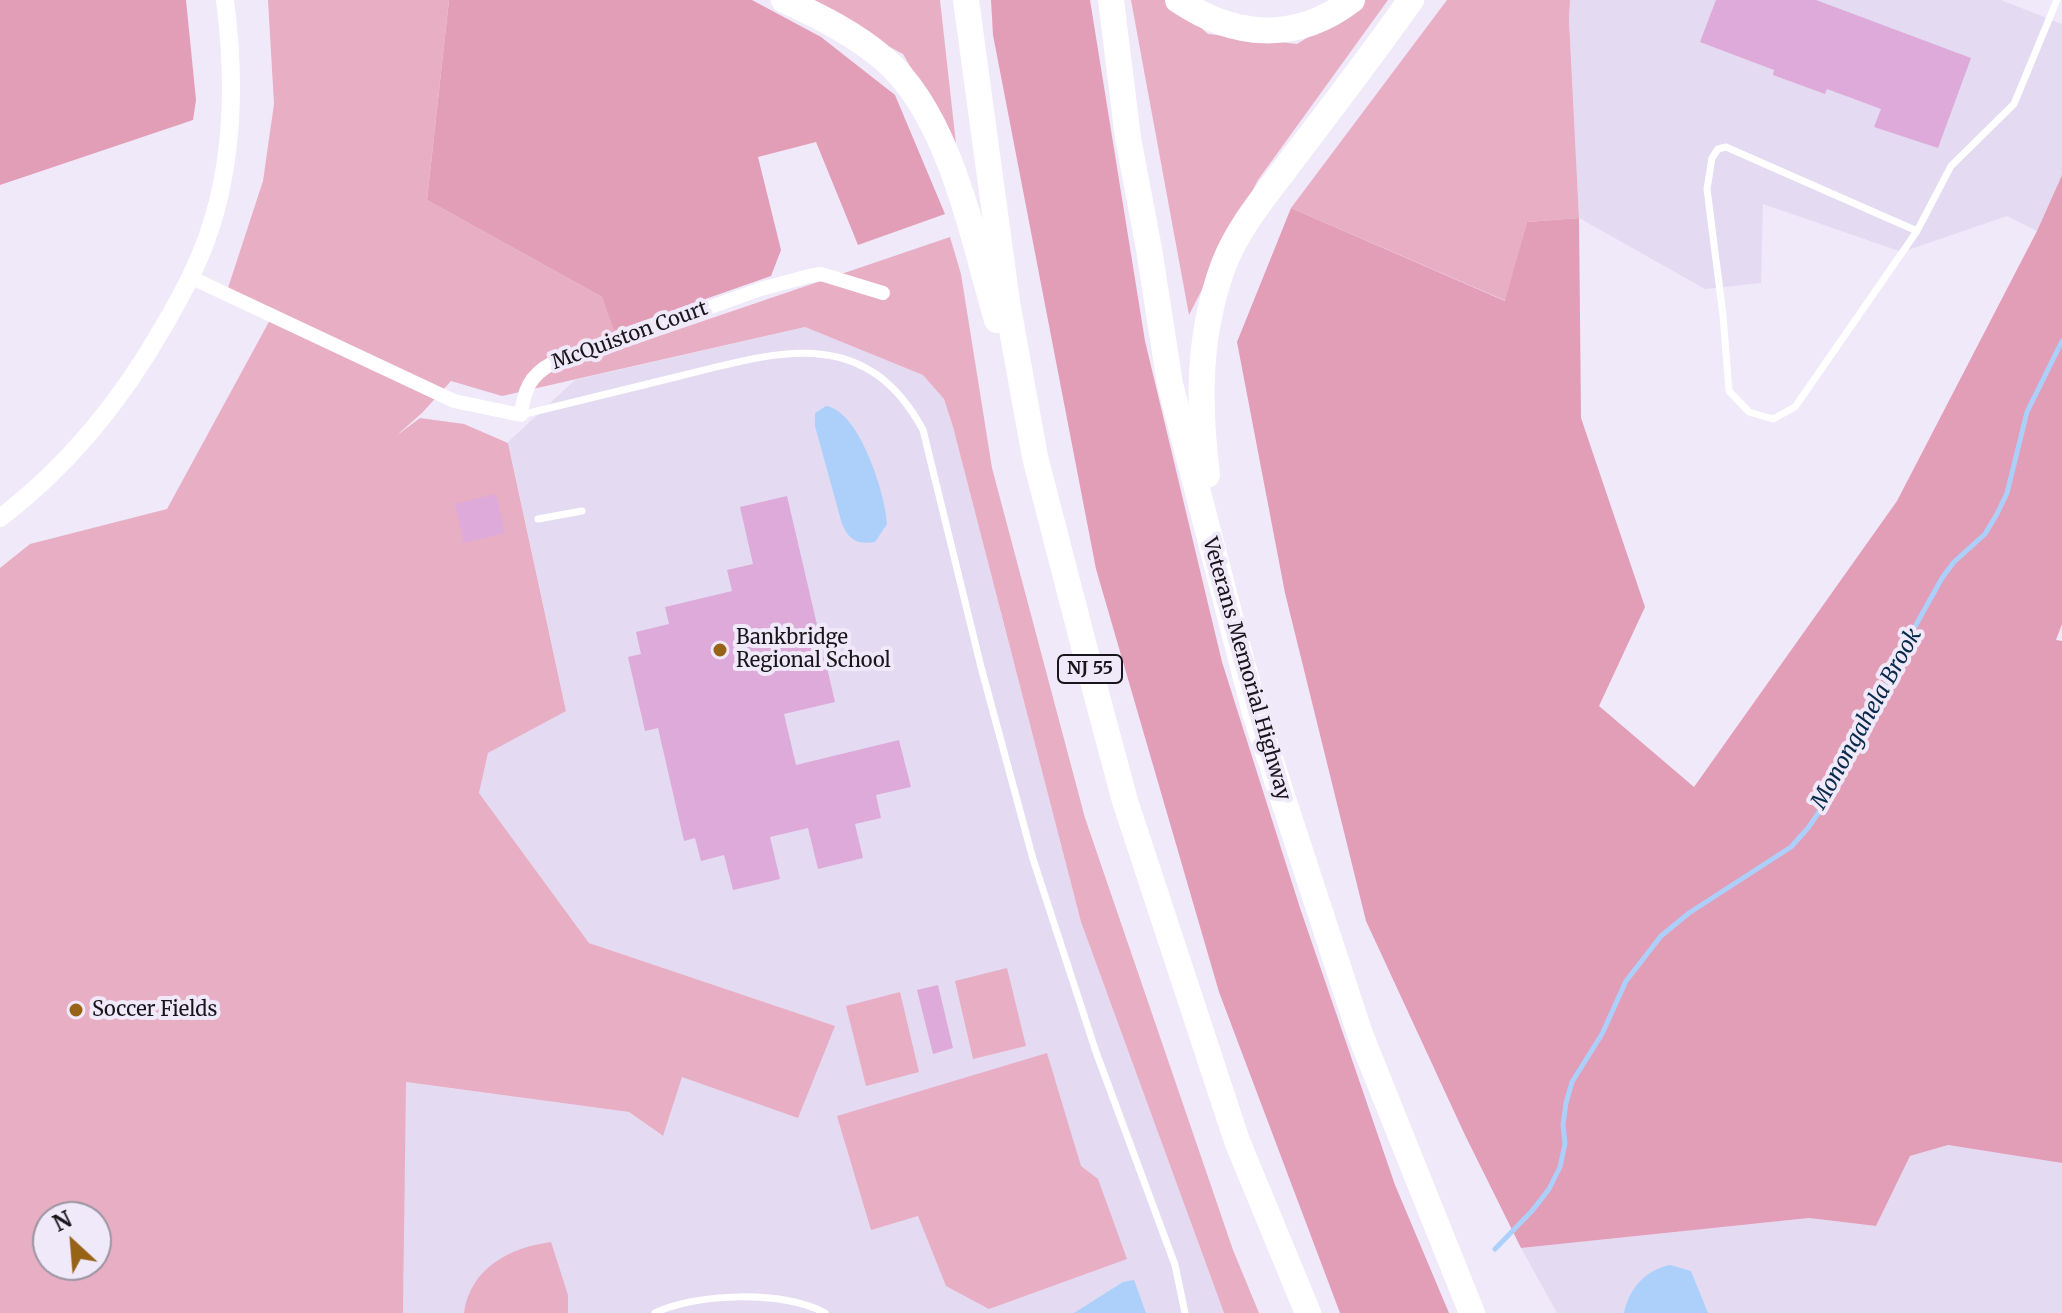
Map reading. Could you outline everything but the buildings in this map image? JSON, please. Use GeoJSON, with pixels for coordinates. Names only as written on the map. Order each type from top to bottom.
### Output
{"type":"FeatureCollection","features":[{"type":"Feature","properties":{"kind":"highway"},"geometry":{"type":"LineString","coordinates":[[784,0],[870,48],[886,60],[913,90],[934,126],[949,164],[1002,339],[1017,357]]}},
{"type":"Feature","properties":{"kind":"highway","name":"NJ 55"},"geometry":{"type":"LineString","coordinates":[[966,0],[1017,357],[1035,457],[1125,801],[1237,1141],[1308,1313]]}},
{"type":"Feature","properties":{"kind":"highway","name":"Veterans Memorial Highway"},"geometry":{"type":"LineString","coordinates":[[1111,0],[1128,138],[1170,384],[1255,713],[1333,956],[1376,1074],[1472,1313]]}},
{"type":"Feature","properties":{"kind":"highway"},"geometry":{"type":"LineString","coordinates":[[1178,0],[1211,20],[1230,27],[1271,31],[1311,23],[1352,0]]}},
{"type":"Feature","properties":{"kind":"highway"},"geometry":{"type":"LineString","coordinates":[[1202,509],[1209,486],[1200,404],[1201,364],[1208,318],[1226,261],[1266,196],[1411,0]]}},
{"type":"Feature","properties":{"kind":"street"},"geometry":{"type":"LineString","coordinates":[[0,518],[59,468],[109,412],[143,363],[192,278],[216,210],[228,141],[230,96],[225,0]]}},
{"type":"Feature","properties":{"kind":"street","name":"McQuiston Court"},"geometry":{"type":"LineString","coordinates":[[521,415],[523,395],[536,371],[761,289],[821,274],[883,293]]}},
{"type":"Feature","properties":{"kind":"street"},"geometry":{"type":"LineString","coordinates":[[192,278],[454,401],[521,415]]}},
{"type":"Feature","properties":{"kind":"lane"},"geometry":{"type":"LineString","coordinates":[[1917,231],[1726,147],[1718,149],[1712,158],[1707,189],[1729,391],[1737,401],[1749,412],[1773,419],[1795,407],[1917,231],[1951,166],[2014,104],[2057,0]]}},
{"type":"Feature","properties":{"kind":"lane"},"geometry":{"type":"LineString","coordinates":[[521,415],[754,358],[801,353],[837,357],[867,367],[912,409],[923,430],[981,667],[1033,859],[1096,1052],[1175,1265],[1185,1313]]}},
{"type":"Feature","properties":{"kind":"lane"},"geometry":{"type":"LineString","coordinates":[[538,519],[582,511]]}},
{"type":"Feature","properties":{"kind":"lane"},"geometry":{"type":"LineString","coordinates":[[655,1313],[679,1304],[742,1298],[790,1301],[825,1313]]}},
{"type":"Feature","properties":{"kind":"shaded area"},"geometry":{"type":"Polygon","coordinates":[[[0,0],[186,0],[196,100],[193,120],[0,185],[0,0]]]}},
{"type":"Feature","properties":{"kind":"shaded area"},"geometry":{"type":"Polygon","coordinates":[[[268,0],[449,0],[427,200],[602,297],[621,349],[950,237],[961,274],[992,468],[1085,818],[1233,1250],[1259,1313],[1224,1313],[1081,922],[944,399],[923,375],[805,327],[502,396],[451,381],[396,436],[420,418],[464,424],[508,443],[566,711],[488,753],[479,793],[589,943],[835,1026],[798,1118],[682,1077],[663,1136],[629,1112],[406,1082],[403,1313],[0,1313],[0,568],[30,544],[167,509],[271,318],[225,297],[263,181],[274,104],[268,0]]]}},
{"type":"Feature","properties":{"kind":"shaded area"},"geometry":{"type":"Polygon","coordinates":[[[449,0],[752,0],[821,37],[895,95],[945,214],[858,245],[816,142],[758,157],[781,250],[771,276],[614,331],[602,297],[427,200],[449,0]]]}},
{"type":"Feature","properties":{"kind":"shaded area"},"geometry":{"type":"Polygon","coordinates":[[[802,0],[940,0],[956,144],[903,54],[802,0]]]}},
{"type":"Feature","properties":{"kind":"shaded area"},"geometry":{"type":"Polygon","coordinates":[[[991,0],[1090,0],[1145,341],[1222,662],[1300,908],[1395,1185],[1449,1313],[1340,1313],[1219,992],[1096,569],[993,35],[991,0]]]}},
{"type":"Feature","properties":{"kind":"shaded area"},"geometry":{"type":"Polygon","coordinates":[[[1131,0],[1170,0],[1208,34],[1297,44],[1356,8],[1362,0],[1388,0],[1258,180],[1189,315],[1131,0]]]}},
{"type":"Feature","properties":{"kind":"shaded area"},"geometry":{"type":"Polygon","coordinates":[[[1447,0],[1570,0],[1579,218],[1527,222],[1506,301],[1291,208],[1447,0]]]}},
{"type":"Feature","properties":{"kind":"shaded area"},"geometry":{"type":"Polygon","coordinates":[[[1570,0],[2001,0],[2062,24],[2062,175],[2037,231],[2007,216],[1902,252],[1763,204],[1761,283],[1705,289],[1579,218],[1570,0]]]}},
{"type":"Feature","properties":{"kind":"shaded area"},"geometry":{"type":"Polygon","coordinates":[[[2062,175],[2062,624],[2056,640],[2062,641],[2062,1163],[1948,1145],[1910,1156],[1876,1226],[1809,1218],[1521,1248],[1366,921],[1285,593],[1237,342],[1291,208],[1505,301],[1527,222],[1579,218],[1581,418],[1645,607],[1599,706],[1694,787],[1897,501],[2037,231],[2062,175]]]}},
{"type":"Feature","properties":{"kind":"shaded area"},"geometry":{"type":"Polygon","coordinates":[[[805,327],[924,375],[944,399],[1081,922],[1224,1313],[403,1313],[405,1082],[629,1112],[662,1136],[682,1076],[834,1027],[589,943],[479,793],[488,753],[566,710],[508,442],[575,380],[805,327]]]}},
{"type":"Feature","properties":{"kind":"shaded area"},"geometry":{"type":"Polygon","coordinates":[[[1007,968],[1026,1046],[973,1059],[955,981],[1007,968]]]}},
{"type":"Feature","properties":{"kind":"shaded area"},"geometry":{"type":"Polygon","coordinates":[[[900,992],[919,1072],[866,1086],[846,1006],[900,992]]]}},
{"type":"Feature","properties":{"kind":"shaded area"},"geometry":{"type":"Polygon","coordinates":[[[1047,1053],[1081,1166],[1098,1179],[1127,1259],[989,1309],[946,1286],[918,1216],[871,1230],[837,1116],[1047,1053]]]}},
{"type":"Feature","properties":{"kind":"shaded area"},"geometry":{"type":"Polygon","coordinates":[[[1948,1145],[2062,1163],[2062,1313],[1557,1313],[1521,1248],[1809,1218],[1876,1226],[1910,1156],[1948,1145]]]}},
{"type":"Feature","properties":{"kind":"shaded area"},"geometry":{"type":"Polygon","coordinates":[[[551,1242],[568,1295],[568,1313],[464,1313],[474,1284],[495,1262],[521,1249],[551,1242]]]}},
{"type":"Feature","properties":{"kind":"water"},"geometry":{"type":"Polygon","coordinates":[[[826,406],[838,411],[860,437],[876,475],[887,524],[875,542],[854,540],[842,524],[815,426],[815,413],[826,406]]]}},
{"type":"Feature","properties":{"kind":"water"},"geometry":{"type":"Polygon","coordinates":[[[1670,1265],[1691,1271],[1708,1313],[1624,1313],[1630,1296],[1640,1282],[1653,1271],[1670,1265]]]}},
{"type":"Feature","properties":{"kind":"water"},"geometry":{"type":"Polygon","coordinates":[[[1134,1280],[1146,1313],[1074,1313],[1123,1282],[1134,1280]]]}},
{"type":"Feature","properties":{"kind":"waterway","name":"Monongahela Brook"},"geometry":{"type":"LineString","coordinates":[[1495,1249],[1532,1211],[1549,1189],[1560,1167],[1565,1144],[1563,1125],[1566,1103],[1572,1082],[1602,1034],[1626,981],[1661,936],[1689,913],[1791,847],[1830,796],[1942,578],[1954,562],[1985,534],[1997,514],[2007,493],[2027,412],[2062,341]]}},
{"type":"Feature","properties":{"kind":"place","name":"Bankbridge Regional School"},"geometry":{"type":"Point","coordinates":[720,650]}},
{"type":"Feature","properties":{"kind":"place","name":"Soccer Fields"},"geometry":{"type":"Point","coordinates":[76,1010]}}]}
